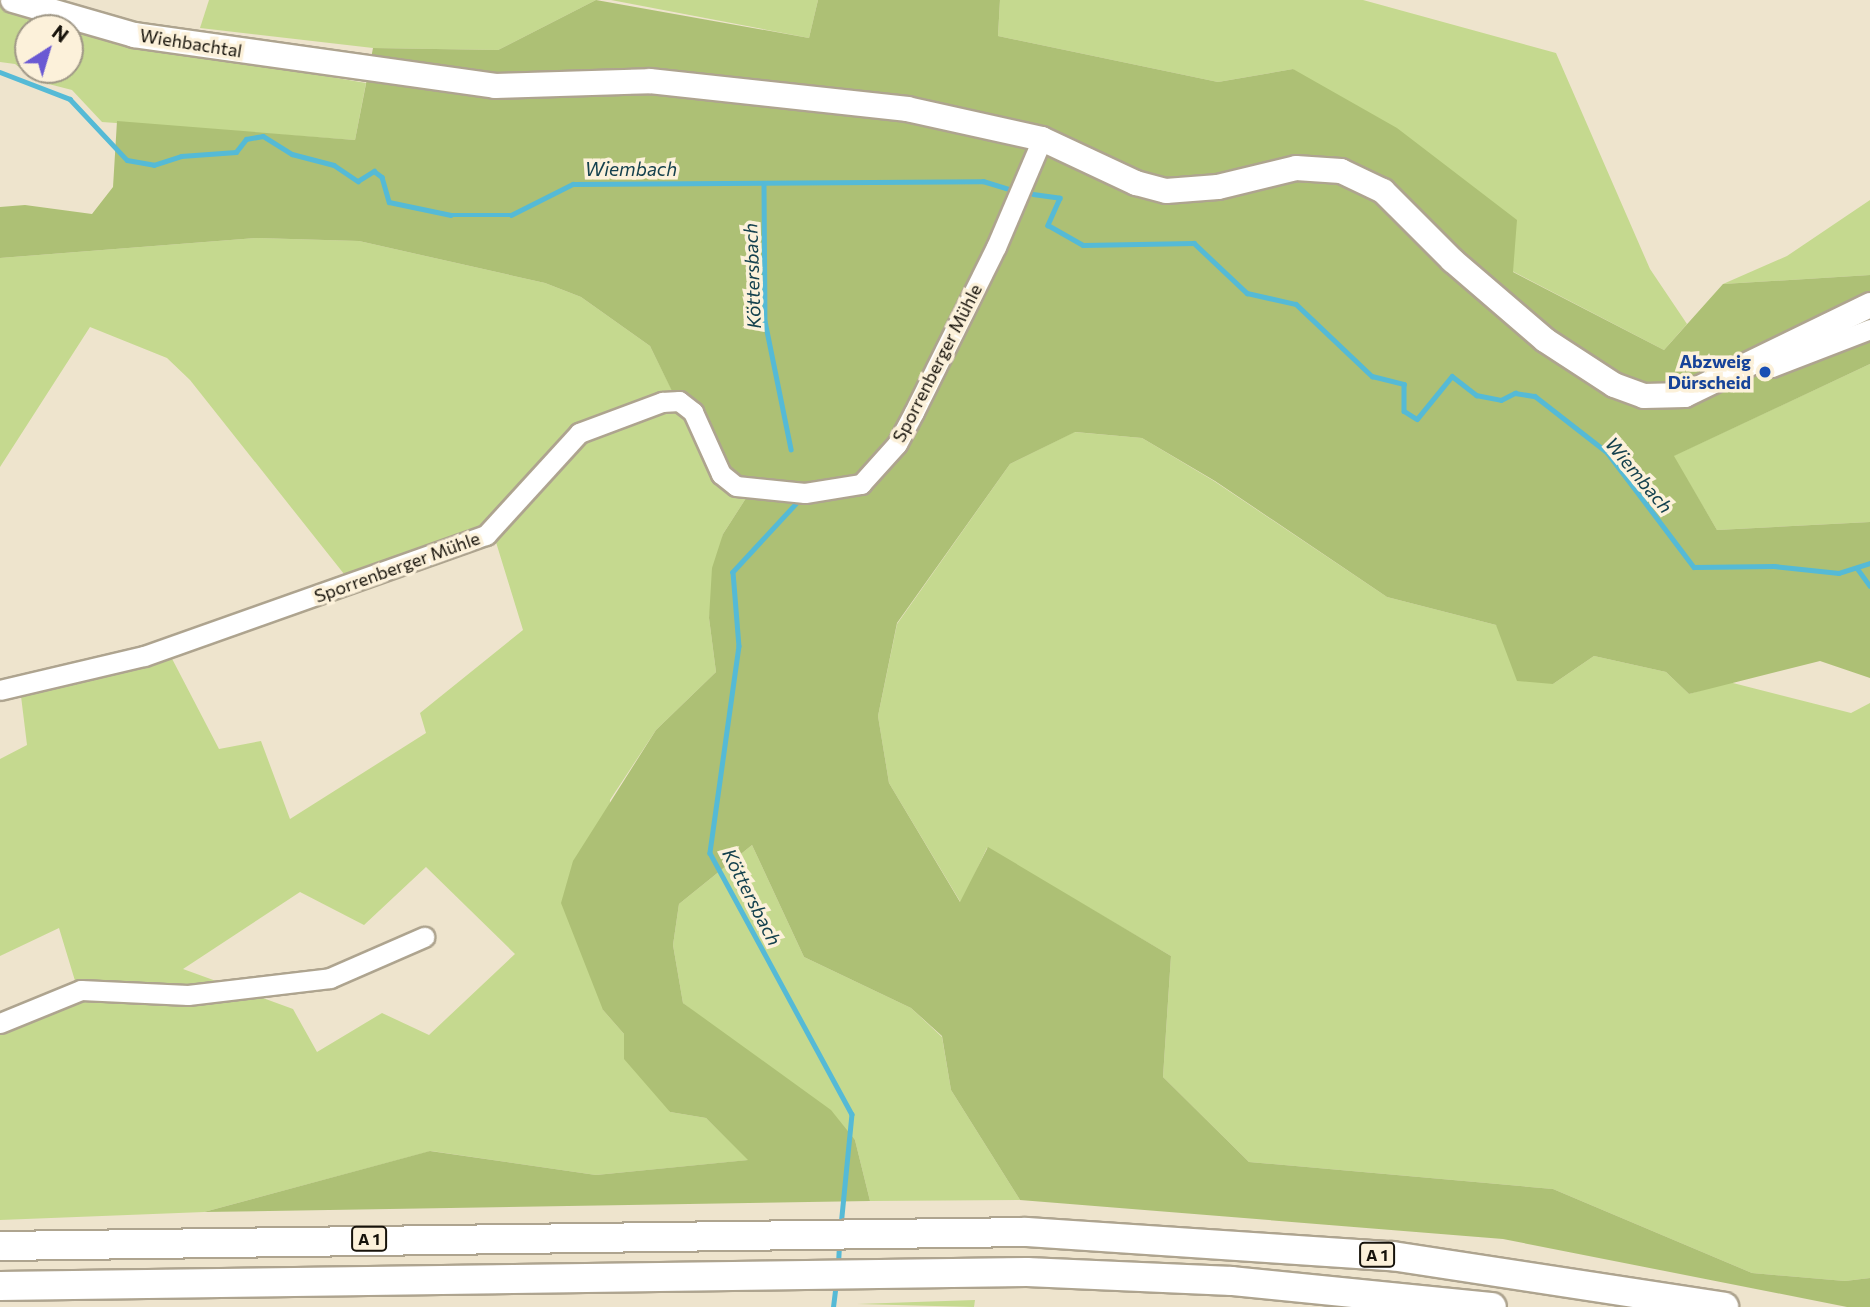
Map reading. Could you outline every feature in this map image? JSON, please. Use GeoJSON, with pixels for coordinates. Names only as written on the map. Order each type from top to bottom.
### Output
{"type":"FeatureCollection","features":[{"type":"Feature","properties":{"kind":"highway","name":"A 1"},"geometry":{"type":"LineString","coordinates":[[0,1246],[738,1232],[1027,1232],[1392,1256],[1724,1307]]}},
{"type":"Feature","properties":{"kind":"highway","name":"A 1"},"geometry":{"type":"LineString","coordinates":[[0,1286],[1027,1272],[1244,1282],[1492,1307]]}},
{"type":"Feature","properties":{"kind":"main road","name":"Wiehbachtal"},"geometry":{"type":"LineString","coordinates":[[13,0],[134,35],[495,86],[650,81],[779,93],[940,115],[1042,139],[1136,184],[1166,191],[1218,187],[1296,168],[1318,167],[1364,180],[1383,191],[1452,260],[1545,340],[1614,385],[1644,396],[1685,395],[1870,304]]}},
{"type":"Feature","properties":{"kind":"street","name":"Sporrenberger Mühle"},"geometry":{"type":"LineString","coordinates":[[0,690],[144,656],[486,535],[579,433],[662,402],[679,401],[693,412],[721,474],[736,486],[805,493],[861,484],[897,444],[914,412],[996,247],[1042,139]]}},
{"type":"Feature","properties":{"kind":"street"},"geometry":{"type":"LineString","coordinates":[[1759,357],[1772,367],[1870,329]]}},
{"type":"Feature","properties":{"kind":"street"},"geometry":{"type":"LineString","coordinates":[[0,1023],[81,990],[188,995],[330,978],[424,937]]}},
{"type":"Feature","properties":{"kind":"green space"},"geometry":{"type":"Polygon","coordinates":[[[209,0],[596,0],[498,50],[373,48],[200,28],[209,0]]]}},
{"type":"Feature","properties":{"kind":"green space"},"geometry":{"type":"Polygon","coordinates":[[[596,0],[809,38],[818,0],[1000,0],[998,36],[1218,82],[1293,69],[1397,128],[1517,220],[1513,272],[1664,350],[1723,284],[1870,275],[1870,364],[1674,456],[1717,530],[1870,522],[1870,678],[1820,661],[1689,694],[1666,672],[1594,656],[1553,684],[1517,681],[1496,625],[1387,597],[1215,481],[1142,438],[1075,432],[1010,464],[897,623],[878,716],[889,783],[960,902],[988,847],[1171,956],[1163,1077],[1249,1162],[1553,1189],[1752,1273],[1845,1281],[1870,1278],[1870,1307],[1847,1307],[1503,1239],[1020,1200],[951,1090],[942,1036],[911,1008],[804,957],[752,845],[679,904],[673,945],[683,1003],[831,1110],[855,1140],[870,1201],[204,1212],[430,1151],[596,1175],[748,1160],[706,1118],[670,1112],[624,1059],[624,1034],[603,1010],[561,903],[573,861],[656,730],[716,672],[709,618],[712,568],[723,534],[748,495],[712,473],[650,346],[581,297],[545,283],[359,241],[257,238],[0,258],[0,207],[25,205],[92,214],[113,187],[117,121],[355,140],[373,48],[498,50],[596,0]]]}},
{"type":"Feature","properties":{"kind":"green space"},"geometry":{"type":"Polygon","coordinates":[[[611,0],[818,0],[809,38],[611,0]]]}},
{"type":"Feature","properties":{"kind":"green space"},"geometry":{"type":"Polygon","coordinates":[[[1000,0],[1363,0],[1556,53],[1650,269],[1687,324],[1664,350],[1512,271],[1293,69],[1218,82],[998,36],[1000,0]]]}},
{"type":"Feature","properties":{"kind":"green space"},"geometry":{"type":"Polygon","coordinates":[[[0,6],[19,14],[14,14],[14,64],[0,62],[0,6]]]}},
{"type":"Feature","properties":{"kind":"green space"},"geometry":{"type":"Polygon","coordinates":[[[84,34],[366,83],[355,140],[102,122],[72,90],[49,84],[84,84],[84,34]]]}},
{"type":"Feature","properties":{"kind":"green space"},"geometry":{"type":"Polygon","coordinates":[[[1870,200],[1870,275],[1723,284],[1787,256],[1870,200]]]}},
{"type":"Feature","properties":{"kind":"green space"},"geometry":{"type":"Polygon","coordinates":[[[257,238],[359,241],[545,283],[581,297],[650,346],[674,394],[574,429],[488,528],[348,579],[190,380],[167,358],[90,327],[0,467],[0,258],[257,238]]]}},
{"type":"Feature","properties":{"kind":"green space"},"geometry":{"type":"Polygon","coordinates":[[[1870,364],[1870,522],[1717,530],[1673,456],[1870,364]]]}},
{"type":"Feature","properties":{"kind":"green space"},"geometry":{"type":"Polygon","coordinates":[[[680,407],[748,495],[723,534],[709,618],[716,672],[656,730],[610,800],[603,1010],[624,1034],[670,1112],[706,1118],[749,1160],[596,1175],[431,1151],[204,1212],[0,1220],[0,1032],[79,994],[59,928],[0,956],[0,759],[27,745],[20,688],[168,651],[219,749],[261,741],[290,819],[426,733],[420,713],[523,630],[495,539],[583,439],[626,421],[680,407]],[[426,867],[364,925],[300,892],[183,969],[293,1009],[317,1052],[382,1013],[429,1035],[515,954],[426,867]]]}},
{"type":"Feature","properties":{"kind":"green space"},"geometry":{"type":"Polygon","coordinates":[[[1074,432],[1142,438],[1214,481],[1387,597],[1496,625],[1553,684],[1594,656],[1666,672],[1689,694],[1729,682],[1851,713],[1870,703],[1870,1278],[1845,1281],[1752,1273],[1553,1189],[1249,1162],[1163,1077],[1171,956],[987,848],[961,903],[889,783],[878,716],[897,624],[1010,464],[1074,432]]]}},
{"type":"Feature","properties":{"kind":"green space"},"geometry":{"type":"Polygon","coordinates":[[[752,845],[804,957],[911,1008],[942,1037],[951,1090],[1020,1200],[870,1201],[855,1140],[683,1003],[673,945],[679,904],[752,845]]]}},
{"type":"Feature","properties":{"kind":"green space"},"geometry":{"type":"Polygon","coordinates":[[[975,1300],[974,1307],[857,1304],[975,1300]]]}},
{"type":"Feature","properties":{"kind":"waterway","name":"Wiembach"},"geometry":{"type":"LineString","coordinates":[[0,72],[70,99],[127,160],[154,165],[181,156],[236,152],[246,139],[263,136],[292,154],[334,165],[358,181],[374,171],[382,177],[389,202],[451,215],[511,215],[573,184],[983,181],[1010,189]]}},
{"type":"Feature","properties":{"kind":"waterway","name":"Köttersbach"},"geometry":{"type":"LineString","coordinates":[[764,185],[765,321],[791,449]]}},
{"type":"Feature","properties":{"kind":"waterway","name":"Wiembach"},"geometry":{"type":"LineString","coordinates":[[1033,194],[1060,198],[1048,225],[1083,245],[1194,243],[1247,293],[1296,304],[1372,376],[1404,384],[1404,411],[1417,419],[1452,376],[1476,395],[1501,400],[1515,393],[1535,396],[1607,452],[1694,567],[1774,566],[1839,573],[1870,563]]}},
{"type":"Feature","properties":{"kind":"waterway","name":"Köttersbach"},"geometry":{"type":"LineString","coordinates":[[796,504],[733,572],[739,646],[710,853],[852,1114],[841,1226]]}},
{"type":"Feature","properties":{"kind":"waterway"},"geometry":{"type":"LineString","coordinates":[[1857,568],[1870,586]]}},
{"type":"Feature","properties":{"kind":"waterway","name":"Köttersbach"},"geometry":{"type":"LineString","coordinates":[[838,1264],[839,1245]]}},
{"type":"Feature","properties":{"kind":"waterway","name":"Köttersbach"},"geometry":{"type":"LineString","coordinates":[[833,1307],[836,1283]]}},
{"type":"Feature","properties":{"kind":"place","name":"Abzweig Dürscheid"},"geometry":{"type":"Point","coordinates":[1765,372]}}]}
